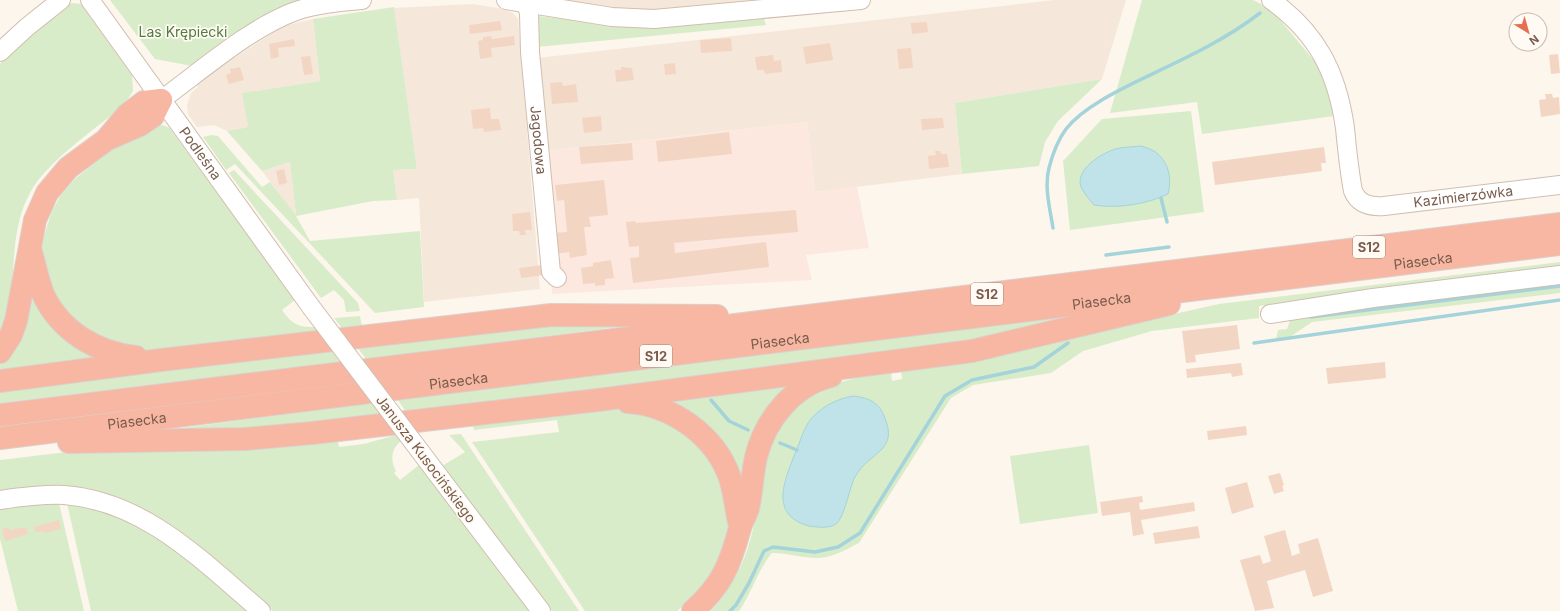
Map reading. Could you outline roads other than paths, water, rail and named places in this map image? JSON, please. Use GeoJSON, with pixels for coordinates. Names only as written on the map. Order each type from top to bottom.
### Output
{"type":"FeatureCollection","features":[{"type":"Feature","properties":{"kind":"highway"},"geometry":{"type":"LineString","coordinates":[[0,352],[11,335],[16,321],[35,220],[47,193],[68,168],[106,140],[127,115],[144,102],[161,100]]}},
{"type":"Feature","properties":{"kind":"highway","name":"Piasecka"},"geometry":{"type":"LineString","coordinates":[[0,415],[1560,224]]}},
{"type":"Feature","properties":{"kind":"highway","name":"Piasecka"},"geometry":{"type":"LineString","coordinates":[[0,438],[1560,244]]}},
{"type":"Feature","properties":{"kind":"highway"},"geometry":{"type":"LineString","coordinates":[[30,247],[43,293],[50,306],[68,328],[93,345],[114,353],[161,360]]}},
{"type":"Feature","properties":{"kind":"highway"},"geometry":{"type":"LineString","coordinates":[[0,445],[114,440],[245,439],[312,434],[598,400],[972,351],[1175,303],[1311,274]]}},
{"type":"Feature","properties":{"kind":"highway"},"geometry":{"type":"LineString","coordinates":[[0,381],[161,360],[551,315],[653,314],[796,317]]}},
{"type":"Feature","properties":{"kind":"highway"},"geometry":{"type":"LineString","coordinates":[[693,611],[711,593],[726,571],[732,558],[740,527],[748,508],[756,455],[770,422],[779,409],[792,397],[821,378],[887,362]]}},
{"type":"Feature","properties":{"kind":"highway"},"geometry":{"type":"LineString","coordinates":[[598,400],[642,403],[663,409],[693,427],[713,448],[725,466],[734,494],[740,527]]}},
{"type":"Feature","properties":{"kind":"street"},"geometry":{"type":"LineString","coordinates":[[0,52],[27,27],[61,0]]}},
{"type":"Feature","properties":{"kind":"street","name":"Podleśna"},"geometry":{"type":"LineString","coordinates":[[90,0],[311,307]]}},
{"type":"Feature","properties":{"kind":"street"},"geometry":{"type":"LineString","coordinates":[[161,100],[258,29],[277,19],[311,7],[362,0]]}},
{"type":"Feature","properties":{"kind":"street"},"geometry":{"type":"LineString","coordinates":[[506,0],[612,17],[654,20],[862,0]]}},
{"type":"Feature","properties":{"kind":"street","name":"Kazimierzówka"},"geometry":{"type":"LineString","coordinates":[[1271,0],[1296,20],[1312,38],[1325,57],[1339,96],[1353,191],[1355,195],[1366,205],[1384,206],[1560,185]]}},
{"type":"Feature","properties":{"kind":"street","name":"Jagodowa"},"geometry":{"type":"LineString","coordinates":[[526,2],[529,13],[530,52],[551,272],[557,278]]}},
{"type":"Feature","properties":{"kind":"street"},"geometry":{"type":"LineString","coordinates":[[1270,314],[1373,298],[1560,275]]}},
{"type":"Feature","properties":{"kind":"street","name":"Janusza Kusocińskiego"},"geometry":{"type":"LineString","coordinates":[[311,307],[541,611]]}},
{"type":"Feature","properties":{"kind":"street"},"geometry":{"type":"LineString","coordinates":[[0,500],[62,495],[101,501],[124,509],[149,521],[172,536],[261,611]]}},
{"type":"Feature","properties":{"kind":"water"},"geometry":{"type":"Polygon","coordinates":[[[1140,146],[1155,152],[1165,163],[1170,178],[1168,194],[1160,198],[1132,205],[1094,205],[1081,187],[1080,180],[1085,168],[1097,158],[1109,151],[1118,148],[1140,146]]]}},
{"type":"Feature","properties":{"kind":"water"},"geometry":{"type":"Polygon","coordinates":[[[853,396],[872,401],[882,411],[888,428],[886,444],[861,468],[855,477],[842,515],[836,524],[833,526],[819,527],[809,526],[796,521],[788,514],[784,505],[784,484],[805,429],[812,418],[822,409],[840,399],[853,396]]]}},
{"type":"Feature","properties":{"kind":"waterway"},"geometry":{"type":"LineString","coordinates":[[1053,228],[1048,198],[1047,183],[1049,168],[1063,133],[1073,121],[1103,99],[1205,48],[1233,32],[1260,13]]}},
{"type":"Feature","properties":{"kind":"waterway"},"geometry":{"type":"LineString","coordinates":[[1161,198],[1167,222]]}},
{"type":"Feature","properties":{"kind":"waterway"},"geometry":{"type":"LineString","coordinates":[[1106,255],[1169,247]]}},
{"type":"Feature","properties":{"kind":"waterway"},"geometry":{"type":"LineString","coordinates":[[1311,317],[1560,286]]}},
{"type":"Feature","properties":{"kind":"waterway"},"geometry":{"type":"LineString","coordinates":[[1254,343],[1560,300]]}},
{"type":"Feature","properties":{"kind":"waterway"},"geometry":{"type":"LineString","coordinates":[[730,611],[736,605],[749,583],[764,551],[773,547],[815,552],[838,547],[860,533],[945,396],[972,380],[1034,367],[1068,343]]}},
{"type":"Feature","properties":{"kind":"waterway"},"geometry":{"type":"LineString","coordinates":[[711,400],[729,421],[748,430]]}},
{"type":"Feature","properties":{"kind":"waterway"},"geometry":{"type":"LineString","coordinates":[[780,443],[797,450]]}},
{"type":"Feature","properties":{"kind":"park label","name":"Las Krępiecki"},"geometry":{"type":"Point","coordinates":[183,32]}}]}
